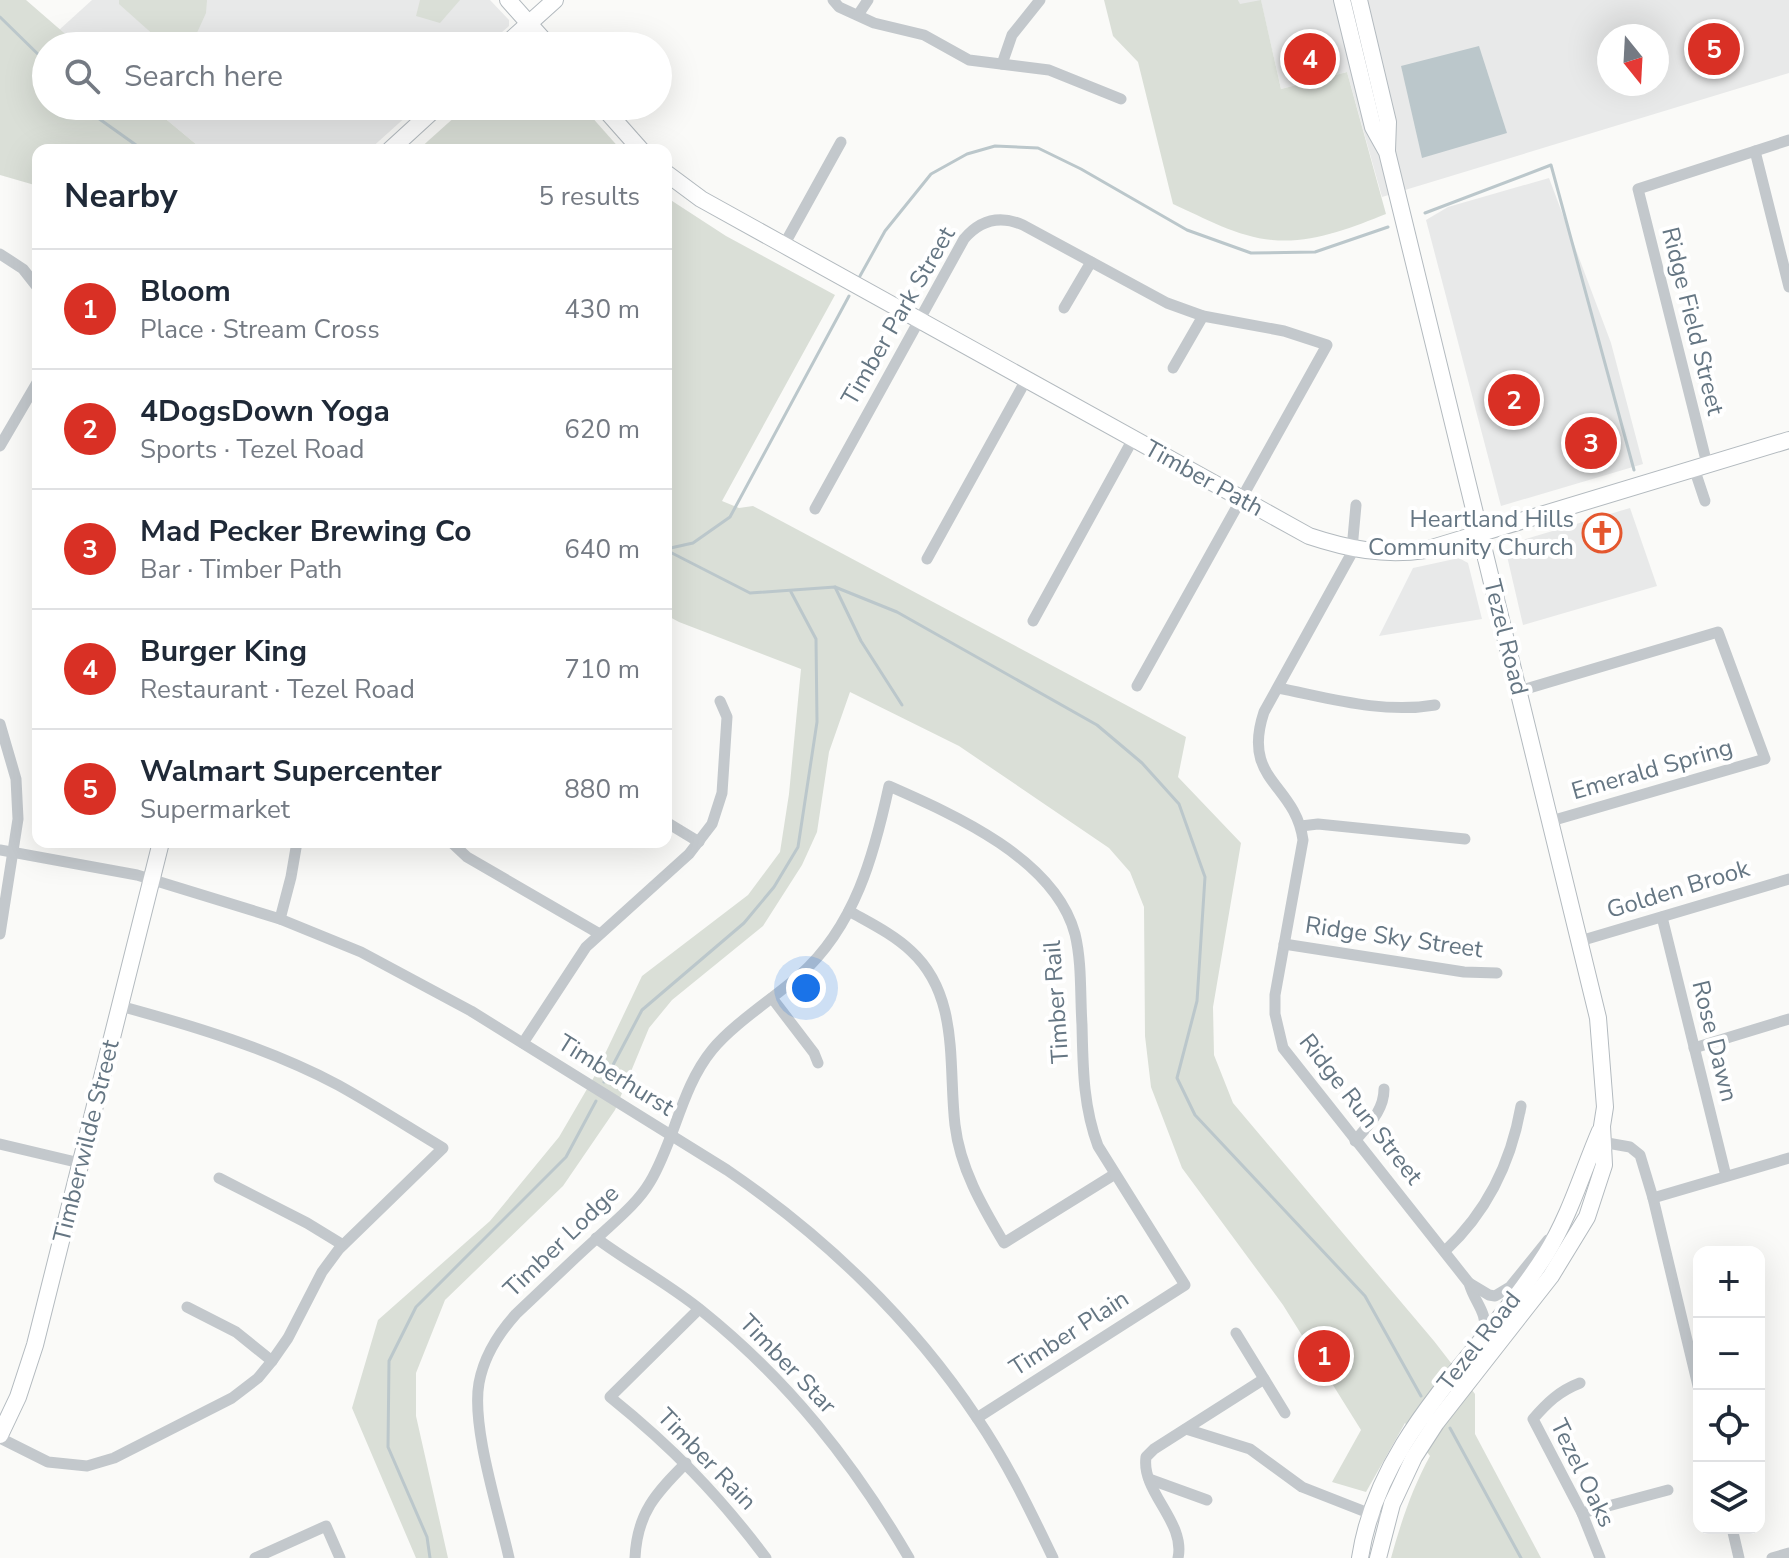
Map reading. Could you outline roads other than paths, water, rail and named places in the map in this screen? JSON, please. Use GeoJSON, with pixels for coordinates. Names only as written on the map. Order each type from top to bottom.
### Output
{"type":"FeatureCollection","features":[{"type":"Feature","properties":{"kind":"main road"},"geometry":{"type":"LineString","coordinates":[[508,0],[536,32]]}},
{"type":"Feature","properties":{"kind":"main road"},"geometry":{"type":"LineString","coordinates":[[520,32],[555,0]]}},
{"type":"Feature","properties":{"kind":"main road","name":"Tezel Road"},"geometry":{"type":"LineString","coordinates":[[1342,0],[1373,127],[1387,152],[1580,941],[1602,1041],[1605,1107],[1601,1136],[1604,1165],[1595,1196],[1572,1244],[1551,1276],[1426,1438],[1401,1483],[1378,1558]]}},
{"type":"Feature","properties":{"kind":"main road","name":"Tezel Road"},"geometry":{"type":"LineString","coordinates":[[1359,0],[1388,122],[1387,152]]}},
{"type":"Feature","properties":{"kind":"main road"},"geometry":{"type":"LineString","coordinates":[[397,144],[423,120]]}},
{"type":"Feature","properties":{"kind":"main road"},"geometry":{"type":"LineString","coordinates":[[614,120],[636,144]]}},
{"type":"Feature","properties":{"kind":"main road","name":"Timber Path"},"geometry":{"type":"LineString","coordinates":[[672,177],[701,199],[1241,499],[1309,536],[1353,549],[1383,553],[1411,552],[1789,440]]}},
{"type":"Feature","properties":{"kind":"main road","name":"Timberwilde Street"},"geometry":{"type":"LineString","coordinates":[[0,1437],[18,1397],[35,1345],[160,848]]}},
{"type":"Feature","properties":{"kind":"main road","name":"Tezel Road"},"geometry":{"type":"LineString","coordinates":[[1360,1558],[1374,1500],[1407,1435],[1544,1256],[1564,1221],[1601,1136]]}},
{"type":"Feature","properties":{"kind":"street"},"geometry":{"type":"LineString","coordinates":[[833,0],[839,7],[874,23],[924,35],[969,60],[1049,70],[1121,99]]}},
{"type":"Feature","properties":{"kind":"street"},"geometry":{"type":"LineString","coordinates":[[858,15],[868,0]]}},
{"type":"Feature","properties":{"kind":"street"},"geometry":{"type":"LineString","coordinates":[[1002,64],[1012,35],[1040,0]]}},
{"type":"Feature","properties":{"kind":"street"},"geometry":{"type":"LineString","coordinates":[[1789,140],[1755,151],[1789,287]]}},
{"type":"Feature","properties":{"kind":"street"},"geometry":{"type":"LineString","coordinates":[[784,245],[841,142]]}},
{"type":"Feature","properties":{"kind":"street","name":"Ridge Field Street"},"geometry":{"type":"LineString","coordinates":[[1705,501],[1700,466],[1638,189],[1755,151]]}},
{"type":"Feature","properties":{"kind":"street","name":"Timber Park Street"},"geometry":{"type":"LineString","coordinates":[[815,509],[964,239],[974,227],[1003,219],[1015,221],[1167,303],[1203,316],[1284,331],[1327,345],[1241,499]]}},
{"type":"Feature","properties":{"kind":"street"},"geometry":{"type":"LineString","coordinates":[[0,254],[23,269],[32,280]]}},
{"type":"Feature","properties":{"kind":"street"},"geometry":{"type":"LineString","coordinates":[[1064,308],[1091,262]]}},
{"type":"Feature","properties":{"kind":"street"},"geometry":{"type":"LineString","coordinates":[[1173,368],[1203,316]]}},
{"type":"Feature","properties":{"kind":"street"},"geometry":{"type":"LineString","coordinates":[[927,559],[1026,380]]}},
{"type":"Feature","properties":{"kind":"street"},"geometry":{"type":"LineString","coordinates":[[0,446],[32,391]]}},
{"type":"Feature","properties":{"kind":"street"},"geometry":{"type":"LineString","coordinates":[[1033,621],[1133,439]]}},
{"type":"Feature","properties":{"kind":"street"},"geometry":{"type":"LineString","coordinates":[[1137,686],[1241,499]]}},
{"type":"Feature","properties":{"kind":"street"},"geometry":{"type":"LineString","coordinates":[[1356,505],[1353,549],[1259,727],[1259,757],[1301,826],[1318,824],[1465,839]]}},
{"type":"Feature","properties":{"kind":"street","name":"Emerald Spring"},"geometry":{"type":"LineString","coordinates":[[1519,691],[1718,632],[1765,759],[1551,821]]}},
{"type":"Feature","properties":{"kind":"street"},"geometry":{"type":"LineString","coordinates":[[1278,688],[1383,707],[1435,705]]}},
{"type":"Feature","properties":{"kind":"street"},"geometry":{"type":"LineString","coordinates":[[523,1043],[569,969],[598,933],[680,861],[712,824],[722,793],[727,717],[720,701]]}},
{"type":"Feature","properties":{"kind":"street"},"geometry":{"type":"LineString","coordinates":[[0,724],[17,789],[18,819],[0,934]]}},
{"type":"Feature","properties":{"kind":"street","name":"Timber Lodge"},"geometry":{"type":"LineString","coordinates":[[509,1558],[479,1428],[477,1405],[482,1369],[494,1343],[508,1323],[631,1207],[644,1191],[659,1164],[692,1081],[707,1056],[726,1036],[803,972],[822,951],[849,911],[876,846],[889,786]]}},
{"type":"Feature","properties":{"kind":"street","name":"Timber Rail"},"geometry":{"type":"LineString","coordinates":[[889,786],[950,816],[1018,856],[1051,887],[1066,909],[1078,947],[1087,1110],[1098,1146],[1185,1285]]}},
{"type":"Feature","properties":{"kind":"street"},"geometry":{"type":"LineString","coordinates":[[672,826],[699,842]]}},
{"type":"Feature","properties":{"kind":"street","name":"Ridge Run Street"},"geometry":{"type":"LineString","coordinates":[[1301,826],[1302,852],[1275,995],[1283,1048],[1469,1283],[1473,1297],[1484,1311],[1485,1334]]}},
{"type":"Feature","properties":{"kind":"street"},"geometry":{"type":"LineString","coordinates":[[280,919],[296,848]]}},
{"type":"Feature","properties":{"kind":"street"},"geometry":{"type":"LineString","coordinates":[[457,848],[467,857],[598,933]]}},
{"type":"Feature","properties":{"kind":"street","name":"Timberhurst"},"geometry":{"type":"LineString","coordinates":[[0,850],[152,879],[280,919],[361,952],[523,1043],[766,1196],[814,1236],[879,1298],[916,1339],[977,1418],[1002,1458],[1053,1558]]}},
{"type":"Feature","properties":{"kind":"street","name":"Golden Brook"},"geometry":{"type":"LineString","coordinates":[[1580,941],[1789,879]]}},
{"type":"Feature","properties":{"kind":"street"},"geometry":{"type":"LineString","coordinates":[[849,911],[909,949],[939,989],[948,1018],[955,1127],[980,1203],[1004,1243],[1115,1174]]}},
{"type":"Feature","properties":{"kind":"street","name":"Rose Dawn"},"geometry":{"type":"LineString","coordinates":[[1662,917],[1726,1176]]}},
{"type":"Feature","properties":{"kind":"street","name":"Ridge Sky Street"},"geometry":{"type":"LineString","coordinates":[[1284,944],[1464,972],[1497,973]]}},
{"type":"Feature","properties":{"kind":"street"},"geometry":{"type":"LineString","coordinates":[[772,998],[814,1053],[818,1063]]}},
{"type":"Feature","properties":{"kind":"street"},"geometry":{"type":"LineString","coordinates":[[0,1437],[48,1462],[77,1466],[106,1461],[232,1398],[258,1378],[272,1361],[288,1338],[322,1272],[343,1245],[443,1148],[336,1084],[255,1048],[180,1022],[120,1006]]}},
{"type":"Feature","properties":{"kind":"street"},"geometry":{"type":"LineString","coordinates":[[1694,1048],[1789,1019]]}},
{"type":"Feature","properties":{"kind":"street"},"geometry":{"type":"LineString","coordinates":[[1355,1141],[1377,1115],[1384,1089]]}},
{"type":"Feature","properties":{"kind":"street"},"geometry":{"type":"LineString","coordinates":[[1445,1251],[1477,1217],[1494,1191],[1511,1153],[1521,1106]]}},
{"type":"Feature","properties":{"kind":"street"},"geometry":{"type":"LineString","coordinates":[[1601,1136],[1630,1147],[1640,1155],[1693,1365]]}},
{"type":"Feature","properties":{"kind":"street"},"geometry":{"type":"LineString","coordinates":[[0,1144],[80,1163]]}},
{"type":"Feature","properties":{"kind":"street"},"geometry":{"type":"LineString","coordinates":[[1653,1198],[1789,1158]]}},
{"type":"Feature","properties":{"kind":"street"},"geometry":{"type":"LineString","coordinates":[[219,1178],[343,1245]]}},
{"type":"Feature","properties":{"kind":"street"},"geometry":{"type":"LineString","coordinates":[[1469,1283],[1489,1295],[1503,1293],[1564,1221]]}},
{"type":"Feature","properties":{"kind":"street","name":"Timber Star"},"geometry":{"type":"LineString","coordinates":[[596,1238],[699,1309],[756,1357],[808,1413],[873,1497],[909,1558]]}},
{"type":"Feature","properties":{"kind":"street","name":"Timber Plain"},"geometry":{"type":"LineString","coordinates":[[977,1418],[1185,1285]]}},
{"type":"Feature","properties":{"kind":"street"},"geometry":{"type":"LineString","coordinates":[[187,1307],[236,1332],[272,1361]]}},
{"type":"Feature","properties":{"kind":"street","name":"Timber Rain"},"geometry":{"type":"LineString","coordinates":[[699,1309],[610,1397],[686,1463],[735,1516],[766,1558]]}},
{"type":"Feature","properties":{"kind":"street"},"geometry":{"type":"LineString","coordinates":[[1236,1333],[1285,1413]]}},
{"type":"Feature","properties":{"kind":"street"},"geometry":{"type":"LineString","coordinates":[[1178,1558],[1180,1546],[1149,1479],[1146,1457],[1264,1379]]}},
{"type":"Feature","properties":{"kind":"street","name":"Tezel Oaks"},"geometry":{"type":"LineString","coordinates":[[1580,1383],[1564,1389],[1549,1400],[1533,1419],[1582,1513],[1600,1558]]}},
{"type":"Feature","properties":{"kind":"street"},"geometry":{"type":"LineString","coordinates":[[1186,1429],[1250,1449],[1302,1487],[1388,1519]]}},
{"type":"Feature","properties":{"kind":"street"},"geometry":{"type":"LineString","coordinates":[[635,1558],[637,1537],[652,1499],[686,1463]]}},
{"type":"Feature","properties":{"kind":"street"},"geometry":{"type":"LineString","coordinates":[[1149,1479],[1207,1500]]}},
{"type":"Feature","properties":{"kind":"street"},"geometry":{"type":"LineString","coordinates":[[1582,1513],[1668,1490]]}},
{"type":"Feature","properties":{"kind":"street"},"geometry":{"type":"LineString","coordinates":[[255,1558],[326,1526],[340,1558]]}},
{"type":"Feature","properties":{"kind":"street"},"geometry":{"type":"LineString","coordinates":[[1733,1534],[1739,1558]]}},
{"type":"Feature","properties":{"kind":"street"},"geometry":{"type":"LineString","coordinates":[[1772,1558],[1789,1553]]}},
{"type":"Feature","properties":{"kind":"waterway"},"geometry":{"type":"LineString","coordinates":[[0,17],[32,48]]}},
{"type":"Feature","properties":{"kind":"waterway"},"geometry":{"type":"LineString","coordinates":[[101,120],[135,144]]}},
{"type":"Feature","properties":{"kind":"waterway"},"geometry":{"type":"LineString","coordinates":[[860,276],[885,231],[931,174],[967,154],[995,146],[1038,148],[1187,230],[1251,253],[1315,252],[1388,227]]}},
{"type":"Feature","properties":{"kind":"waterway"},"geometry":{"type":"LineString","coordinates":[[1425,213],[1551,165],[1634,470]]}},
{"type":"Feature","properties":{"kind":"waterway"},"geometry":{"type":"LineString","coordinates":[[672,548],[693,543],[730,517],[849,296]]}},
{"type":"Feature","properties":{"kind":"waterway"},"geometry":{"type":"LineString","coordinates":[[672,553],[750,593],[835,587],[897,612],[1097,725],[1142,763],[1179,804],[1205,877],[1197,1001],[1177,1078],[1195,1115],[1365,1296],[1421,1396]]}},
{"type":"Feature","properties":{"kind":"waterway"},"geometry":{"type":"LineString","coordinates":[[835,587],[861,641],[902,705]]}},
{"type":"Feature","properties":{"kind":"waterway"},"geometry":{"type":"LineString","coordinates":[[604,1082],[642,1010],[744,923],[774,887],[798,847],[817,722],[816,639],[791,592]]}},
{"type":"Feature","properties":{"kind":"waterway"},"geometry":{"type":"LineString","coordinates":[[430,1558],[427,1537],[388,1447],[389,1361],[416,1307],[566,1157],[596,1101]]}},
{"type":"Feature","properties":{"kind":"waterway"},"geometry":{"type":"LineString","coordinates":[[1450,1428],[1521,1558]]}},
{"type":"Feature","properties":{"kind":"place","name":"Walmart Supercenter"},"geometry":{"type":"Point","coordinates":[1714,49]}},
{"type":"Feature","properties":{"kind":"place","name":"Burger King"},"geometry":{"type":"Point","coordinates":[1310,59]}},
{"type":"Feature","properties":{"kind":"place","name":"4DogsDown Yoga"},"geometry":{"type":"Point","coordinates":[1514,400]}},
{"type":"Feature","properties":{"kind":"place","name":"Mad Pecker Brewing Co"},"geometry":{"type":"Point","coordinates":[1591,443]}},
{"type":"Feature","properties":{"kind":"place","name":"Heartland Hills Community Church"},"geometry":{"type":"Point","coordinates":[1602,533]}},
{"type":"Feature","properties":{"kind":"place","name":"Bloom"},"geometry":{"type":"Point","coordinates":[1324,1356]}}]}
